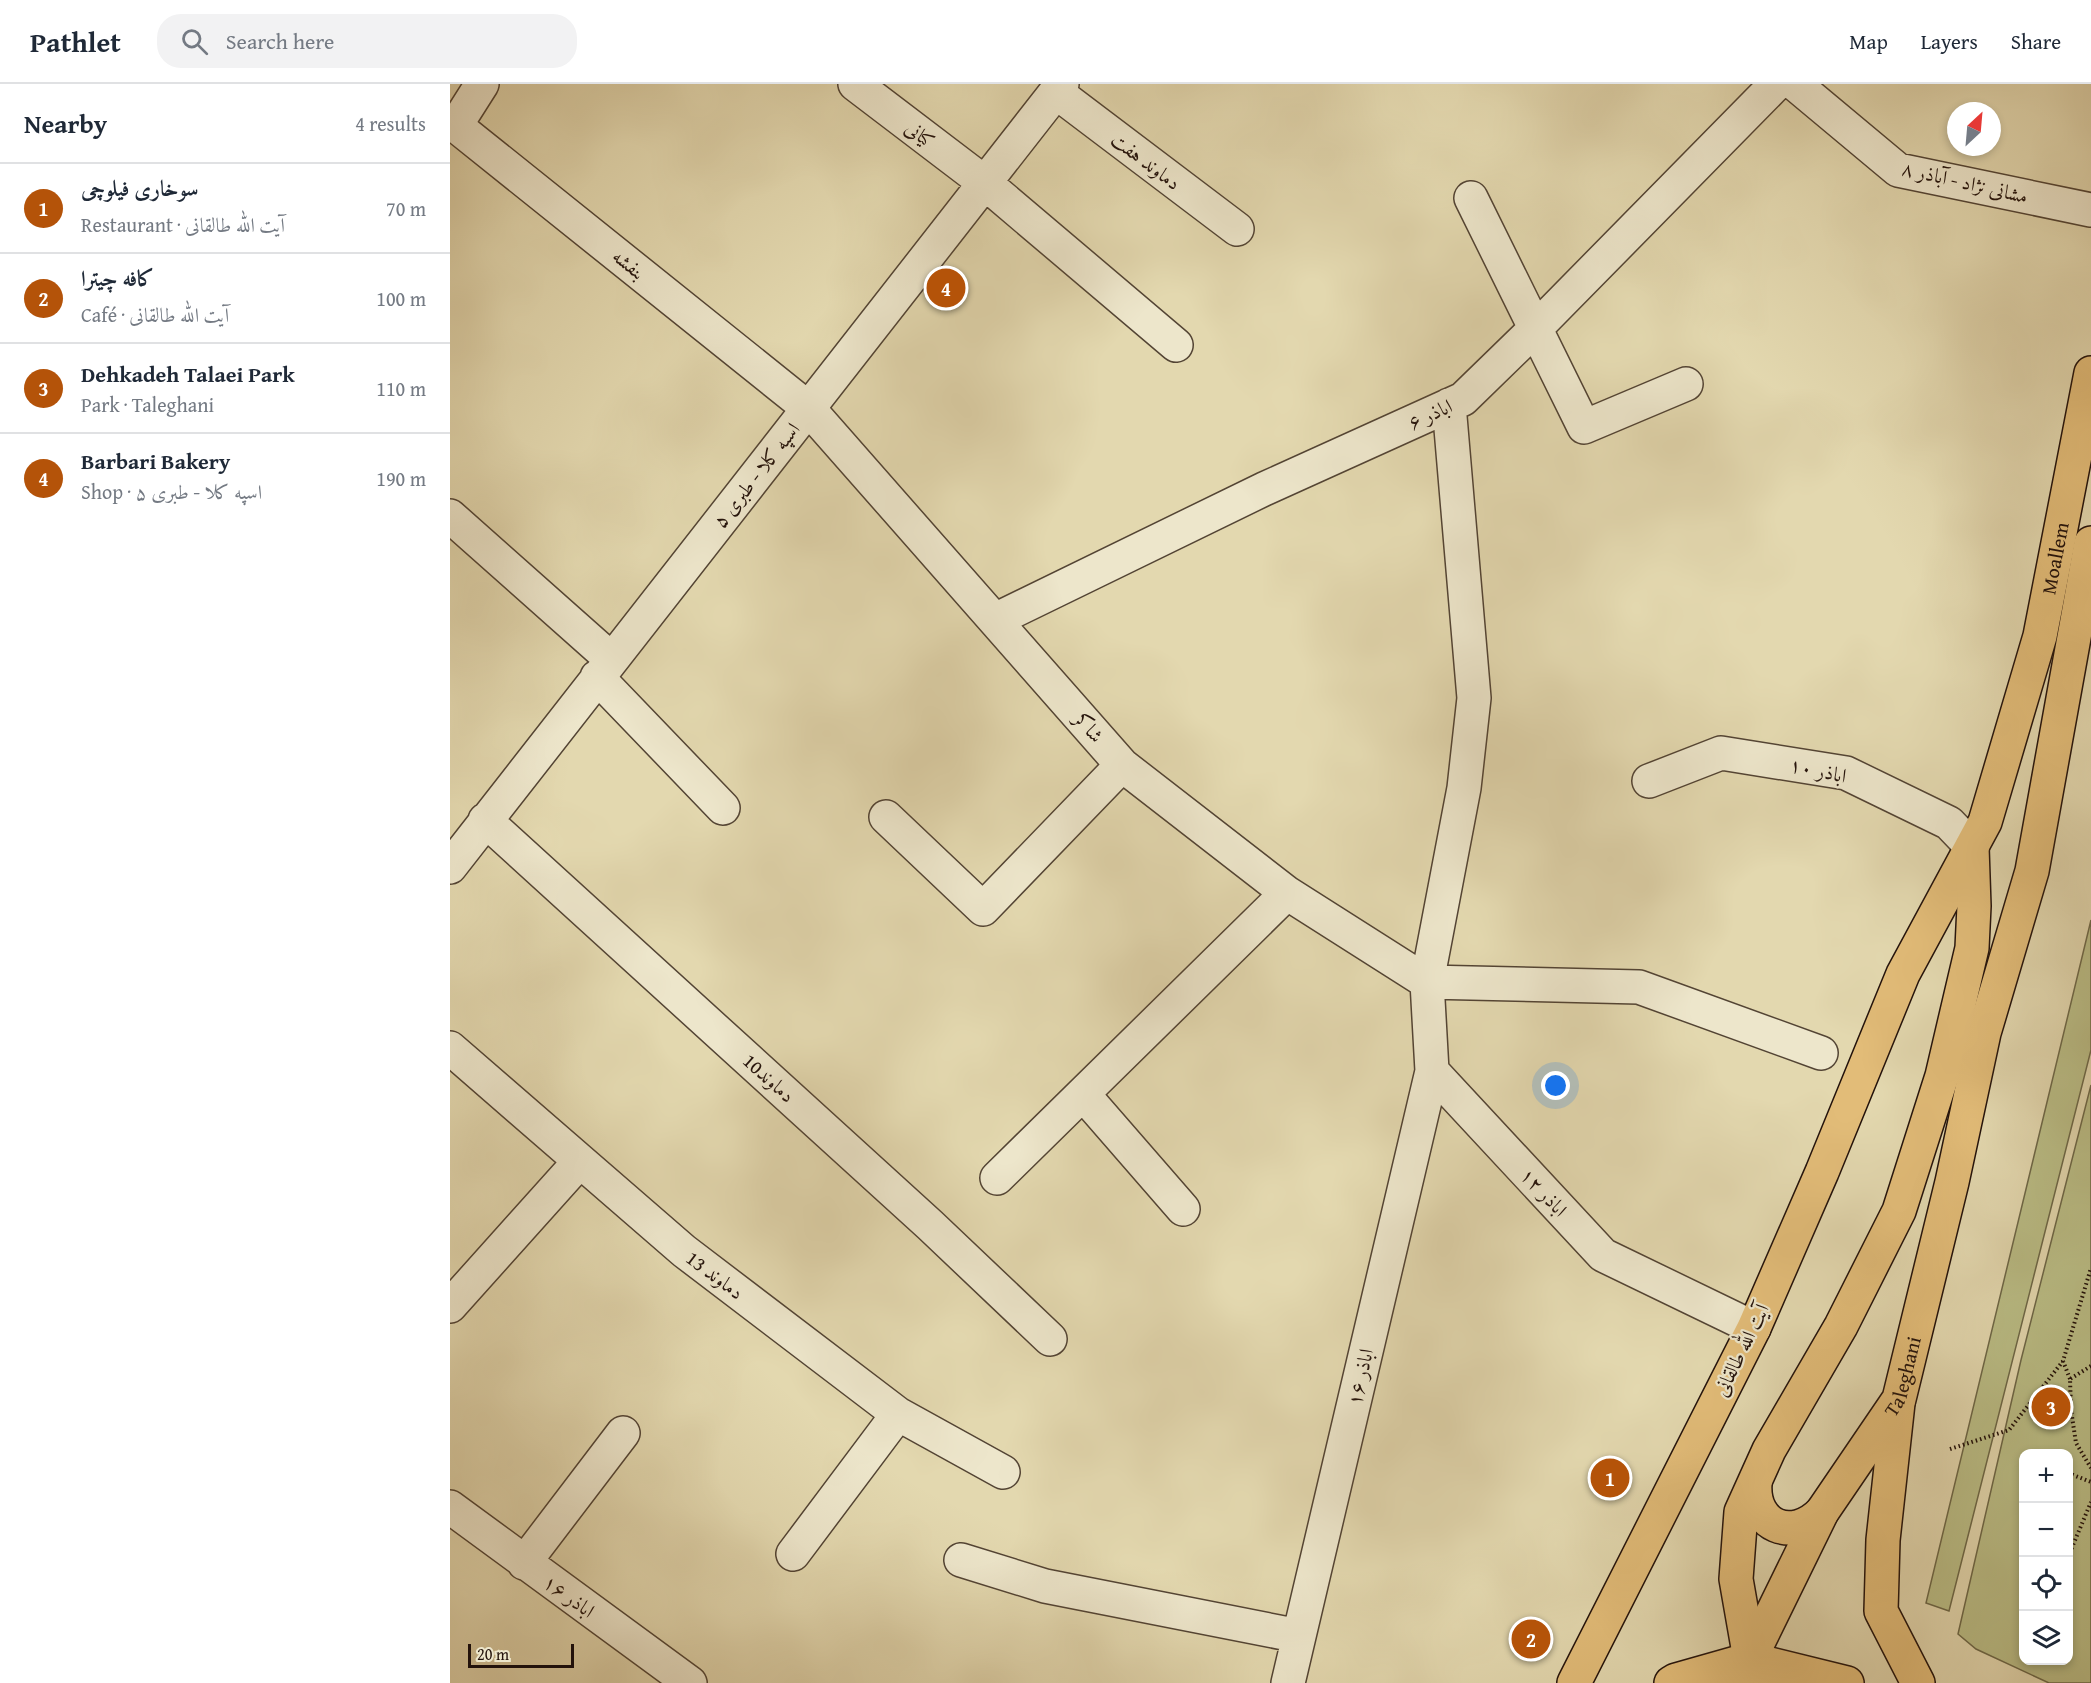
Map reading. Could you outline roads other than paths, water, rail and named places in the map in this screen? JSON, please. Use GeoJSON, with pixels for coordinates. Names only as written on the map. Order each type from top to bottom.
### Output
{"type":"FeatureCollection","features":[{"type":"Feature","properties":{"kind":"main road","name":"Moallem"},"geometry":{"type":"LineString","coordinates":[[1972,848],[1985,822],[2040,636],[2091,373]]}},
{"type":"Feature","properties":{"kind":"main road","name":"Taleghani"},"geometry":{"type":"LineString","coordinates":[[1742,1671],[1822,1512],[1899,1399],[1952,1182],[1984,1033],[2032,871],[2091,543]]}},
{"type":"Feature","properties":{"kind":"main road","name":"آیت الله طالقانی"},"geometry":{"type":"LineString","coordinates":[[1574,1683],[1754,1328],[1826,1162],[1903,974],[1972,848]]}},
{"type":"Feature","properties":{"kind":"main road"},"geometry":{"type":"LineString","coordinates":[[1742,1671],[1736,1579],[1740,1512],[1769,1450],[1842,1326],[1899,1211],[1942,1076],[1972,948],[1974,906],[1972,848]]}},
{"type":"Feature","properties":{"kind":"main road"},"geometry":{"type":"LineString","coordinates":[[1899,1399],[1883,1540],[1881,1611],[1918,1683]]}},
{"type":"Feature","properties":{"kind":"main road"},"geometry":{"type":"LineString","coordinates":[[1755,1483],[1754,1496],[1758,1509],[1766,1519],[1777,1526],[1789,1529],[1802,1527],[1822,1512]]}},
{"type":"Feature","properties":{"kind":"main road"},"geometry":{"type":"LineString","coordinates":[[1742,1671],[1780,1683]]}},
{"type":"Feature","properties":{"kind":"main road"},"geometry":{"type":"LineString","coordinates":[[1671,1683],[1676,1680],[1742,1671],[1847,1683]]}},
{"type":"Feature","properties":{"kind":"street"},"geometry":{"type":"LineString","coordinates":[[453,123],[482,84]]}},
{"type":"Feature","properties":{"kind":"street","name":"کیانی"},"geometry":{"type":"LineString","coordinates":[[855,84],[985,183],[1176,345]]}},
{"type":"Feature","properties":{"kind":"street","name":"اباذر ۶"},"geometry":{"type":"LineString","coordinates":[[995,620],[1264,489],[1463,399],[1776,84]]}},
{"type":"Feature","properties":{"kind":"street","name":"مشانی نژاد - آباذر ۸"},"geometry":{"type":"LineString","coordinates":[[1795,84],[1898,170],[2091,210]]}},
{"type":"Feature","properties":{"kind":"street","name":"اسپه کلا - طبری ۵"},"geometry":{"type":"LineString","coordinates":[[450,867],[1059,88]]}},
{"type":"Feature","properties":{"kind":"street","name":"دماوند هفت"},"geometry":{"type":"LineString","coordinates":[[1059,88],[1237,229]]}},
{"type":"Feature","properties":{"kind":"street","name":"بنفشه"},"geometry":{"type":"LineString","coordinates":[[453,123],[808,408]]}},
{"type":"Feature","properties":{"kind":"street"},"geometry":{"type":"LineString","coordinates":[[1471,198],[1584,427],[1686,384]]}},
{"type":"Feature","properties":{"kind":"street"},"geometry":{"type":"LineString","coordinates":[[1432,1071],[1427,982],[1464,788],[1474,698],[1449,405]]}},
{"type":"Feature","properties":{"kind":"street","name":"شاکر"},"geometry":{"type":"LineString","coordinates":[[808,408],[1122,765],[1287,893],[1427,982]]}},
{"type":"Feature","properties":{"kind":"street"},"geometry":{"type":"LineString","coordinates":[[450,516],[604,668],[723,808]]}},
{"type":"Feature","properties":{"kind":"street","name":"اباذر ۱۰"},"geometry":{"type":"LineString","coordinates":[[1649,782],[1721,753],[1846,773],[1949,823],[1972,848]]}},
{"type":"Feature","properties":{"kind":"street"},"geometry":{"type":"LineString","coordinates":[[886,817],[983,909],[1122,765]]}},
{"type":"Feature","properties":{"kind":"street","name":"دماوند10"},"geometry":{"type":"LineString","coordinates":[[485,820],[930,1225],[1050,1339]]}},
{"type":"Feature","properties":{"kind":"street"},"geometry":{"type":"LineString","coordinates":[[997,1178],[1287,893]]}},
{"type":"Feature","properties":{"kind":"street"},"geometry":{"type":"LineString","coordinates":[[1427,982],[1639,987],[1821,1053]]}},
{"type":"Feature","properties":{"kind":"street","name":"دماوند 13"},"geometry":{"type":"LineString","coordinates":[[450,1048],[684,1251],[898,1414],[1003,1472]]}},
{"type":"Feature","properties":{"kind":"street","name":"اباذر ۱۲"},"geometry":{"type":"LineString","coordinates":[[1432,1071],[1603,1255],[1754,1328]]}},
{"type":"Feature","properties":{"kind":"street","name":"اباذر ۱۶"},"geometry":{"type":"LineString","coordinates":[[1288,1683],[1432,1071]]}},
{"type":"Feature","properties":{"kind":"street"},"geometry":{"type":"LineString","coordinates":[[1083,1094],[1183,1209]]}},
{"type":"Feature","properties":{"kind":"street"},"geometry":{"type":"LineString","coordinates":[[450,1306],[579,1161]]}},
{"type":"Feature","properties":{"kind":"street"},"geometry":{"type":"LineString","coordinates":[[793,1554],[898,1414]]}},
{"type":"Feature","properties":{"kind":"street"},"geometry":{"type":"LineString","coordinates":[[524,1563],[623,1433]]}},
{"type":"Feature","properties":{"kind":"street","name":"اباذر ۱۶"},"geometry":{"type":"LineString","coordinates":[[450,1508],[690,1683]]}},
{"type":"Feature","properties":{"kind":"street"},"geometry":{"type":"LineString","coordinates":[[961,1560],[1045,1586],[1299,1636]]}},
{"type":"Feature","properties":{"kind":"place","name":"Barbari Bakery"},"geometry":{"type":"Point","coordinates":[946,288]}},
{"type":"Feature","properties":{"kind":"place","name":"Dehkadeh Talaei Park"},"geometry":{"type":"Point","coordinates":[2051,1407]}},
{"type":"Feature","properties":{"kind":"place","name":"سوخاری فیلوچی"},"geometry":{"type":"Point","coordinates":[1610,1478]}},
{"type":"Feature","properties":{"kind":"place","name":"کافه چیترا"},"geometry":{"type":"Point","coordinates":[1531,1639]}}]}
